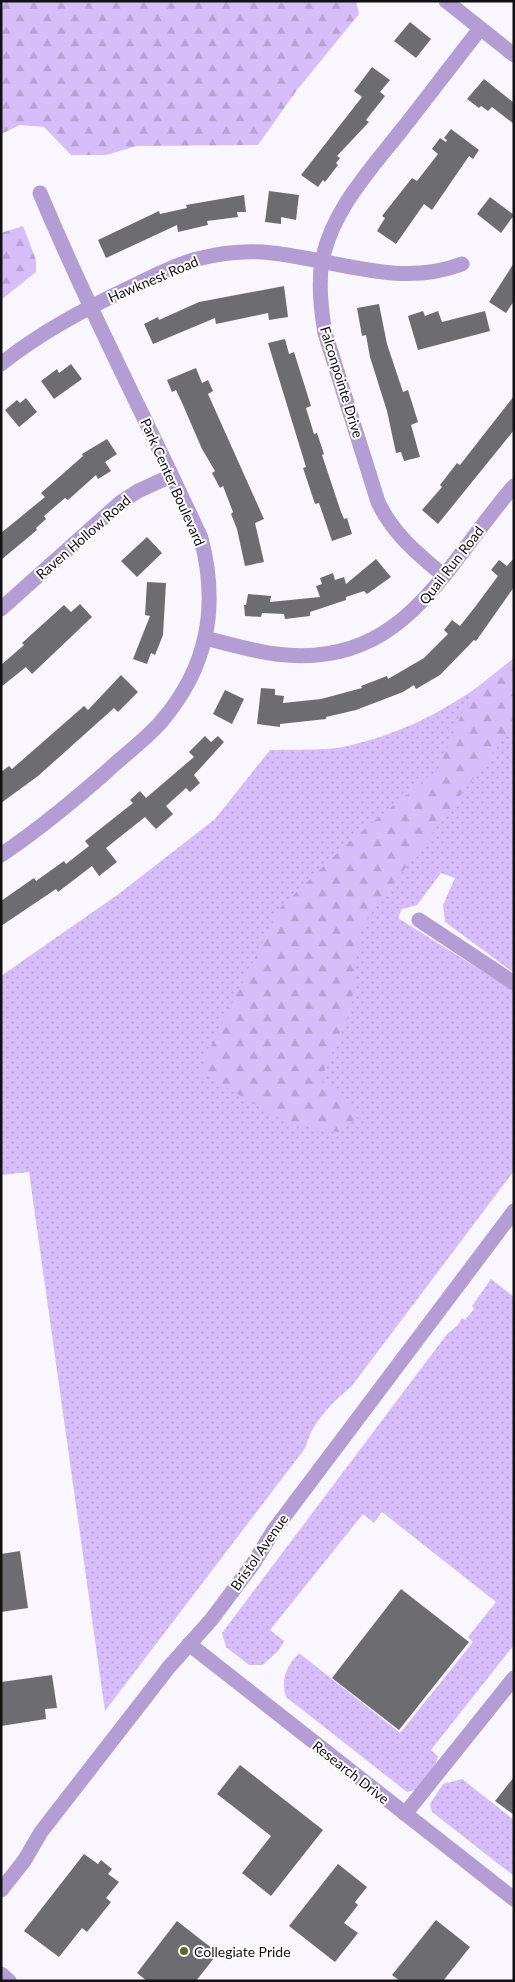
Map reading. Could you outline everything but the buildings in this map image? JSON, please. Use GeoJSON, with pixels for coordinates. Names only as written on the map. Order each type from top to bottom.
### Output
{"type":"FeatureCollection","features":[{"type":"Feature","properties":{"kind":"street"},"geometry":{"type":"LineString","coordinates":[[446,1],[514,55]]}},
{"type":"Feature","properties":{"kind":"street","name":"Falconpointe Drive"},"geometry":{"type":"LineString","coordinates":[[444,576],[399,536],[385,517],[378,502],[325,334],[320,290],[322,261],[329,238],[351,194],[480,29]]}},
{"type":"Feature","properties":{"kind":"street","name":"Park Center Boulevard"},"geometry":{"type":"LineString","coordinates":[[1,855],[71,802],[160,723],[189,682],[205,638],[210,604],[208,571],[201,538],[92,306],[68,261],[40,193]]}},
{"type":"Feature","properties":{"kind":"street","name":"Hawknest Road"},"geometry":{"type":"LineString","coordinates":[[1,364],[37,336],[92,306],[172,268],[196,259],[234,252],[271,252],[393,274],[418,275],[442,271],[462,264]]}},
{"type":"Feature","properties":{"kind":"street","name":"Raven Hollow Road"},"geometry":{"type":"LineString","coordinates":[[1,608],[121,502],[138,491],[171,476]]}},
{"type":"Feature","properties":{"kind":"street","name":"Quail Run Road"},"geometry":{"type":"LineString","coordinates":[[205,638],[275,654],[306,656],[339,651],[372,639],[398,623],[430,594],[514,486]]}},
{"type":"Feature","properties":{"kind":"street"},"geometry":{"type":"LineString","coordinates":[[419,920],[514,983]]}},
{"type":"Feature","properties":{"kind":"street","name":"Bristol Avenue"},"geometry":{"type":"LineString","coordinates":[[1,1890],[24,1861],[41,1832],[253,1564],[274,1530],[514,1211]]}},
{"type":"Feature","properties":{"kind":"street","name":"Research Drive"},"geometry":{"type":"LineString","coordinates":[[189,1644],[514,1899]]}},
{"type":"Feature","properties":{"kind":"street"},"geometry":{"type":"LineString","coordinates":[[405,1814],[514,1678]]}},
{"type":"Feature","properties":{"kind":"street"},"geometry":{"type":"LineString","coordinates":[[1,1974],[9,1981]]}},
{"type":"Feature","properties":{"kind":"green space"},"geometry":{"type":"Polygon","coordinates":[[[1,1],[356,1],[359,14],[297,90],[258,145],[137,146],[106,155],[71,155],[44,127],[20,125],[1,134],[1,1]]]}},
{"type":"Feature","properties":{"kind":"green space"},"geometry":{"type":"Polygon","coordinates":[[[23,226],[36,260],[36,272],[1,300],[1,233],[23,226]]]}},
{"type":"Feature","properties":{"kind":"green space"},"geometry":{"type":"Polygon","coordinates":[[[514,658],[514,973],[445,922],[443,905],[455,878],[441,873],[417,905],[402,909],[398,918],[514,991],[514,1171],[351,1387],[324,1414],[312,1430],[306,1447],[105,1711],[29,1172],[1,1175],[1,976],[120,893],[215,819],[270,750],[343,747],[390,734],[455,702],[514,658]]]}},
{"type":"Feature","properties":{"kind":"green space"},"geometry":{"type":"Polygon","coordinates":[[[514,658],[514,725],[360,928],[351,1010],[320,1080],[363,1113],[338,1132],[287,1123],[200,1072],[215,1037],[280,908],[350,841],[438,769],[471,692],[514,658]]]}},
{"type":"Feature","properties":{"kind":"green space"},"geometry":{"type":"Polygon","coordinates":[[[491,1279],[514,1297],[514,1645],[431,1750],[438,1756],[436,1763],[418,1789],[407,1792],[286,1697],[284,1679],[288,1668],[299,1653],[400,1733],[473,1642],[468,1637],[496,1602],[382,1512],[374,1523],[363,1514],[270,1630],[284,1641],[279,1650],[263,1665],[249,1665],[226,1647],[222,1633],[447,1334],[457,1326],[462,1318],[465,1320],[474,1309],[472,1306],[491,1279]]]}},
{"type":"Feature","properties":{"kind":"green space"},"geometry":{"type":"Polygon","coordinates":[[[462,1779],[514,1820],[514,1876],[432,1812],[430,1804],[443,1784],[462,1779]]]}},
{"type":"Feature","properties":{"kind":"place","name":"Collegiate Pride"},"geometry":{"type":"Point","coordinates":[184,1951]}}]}
